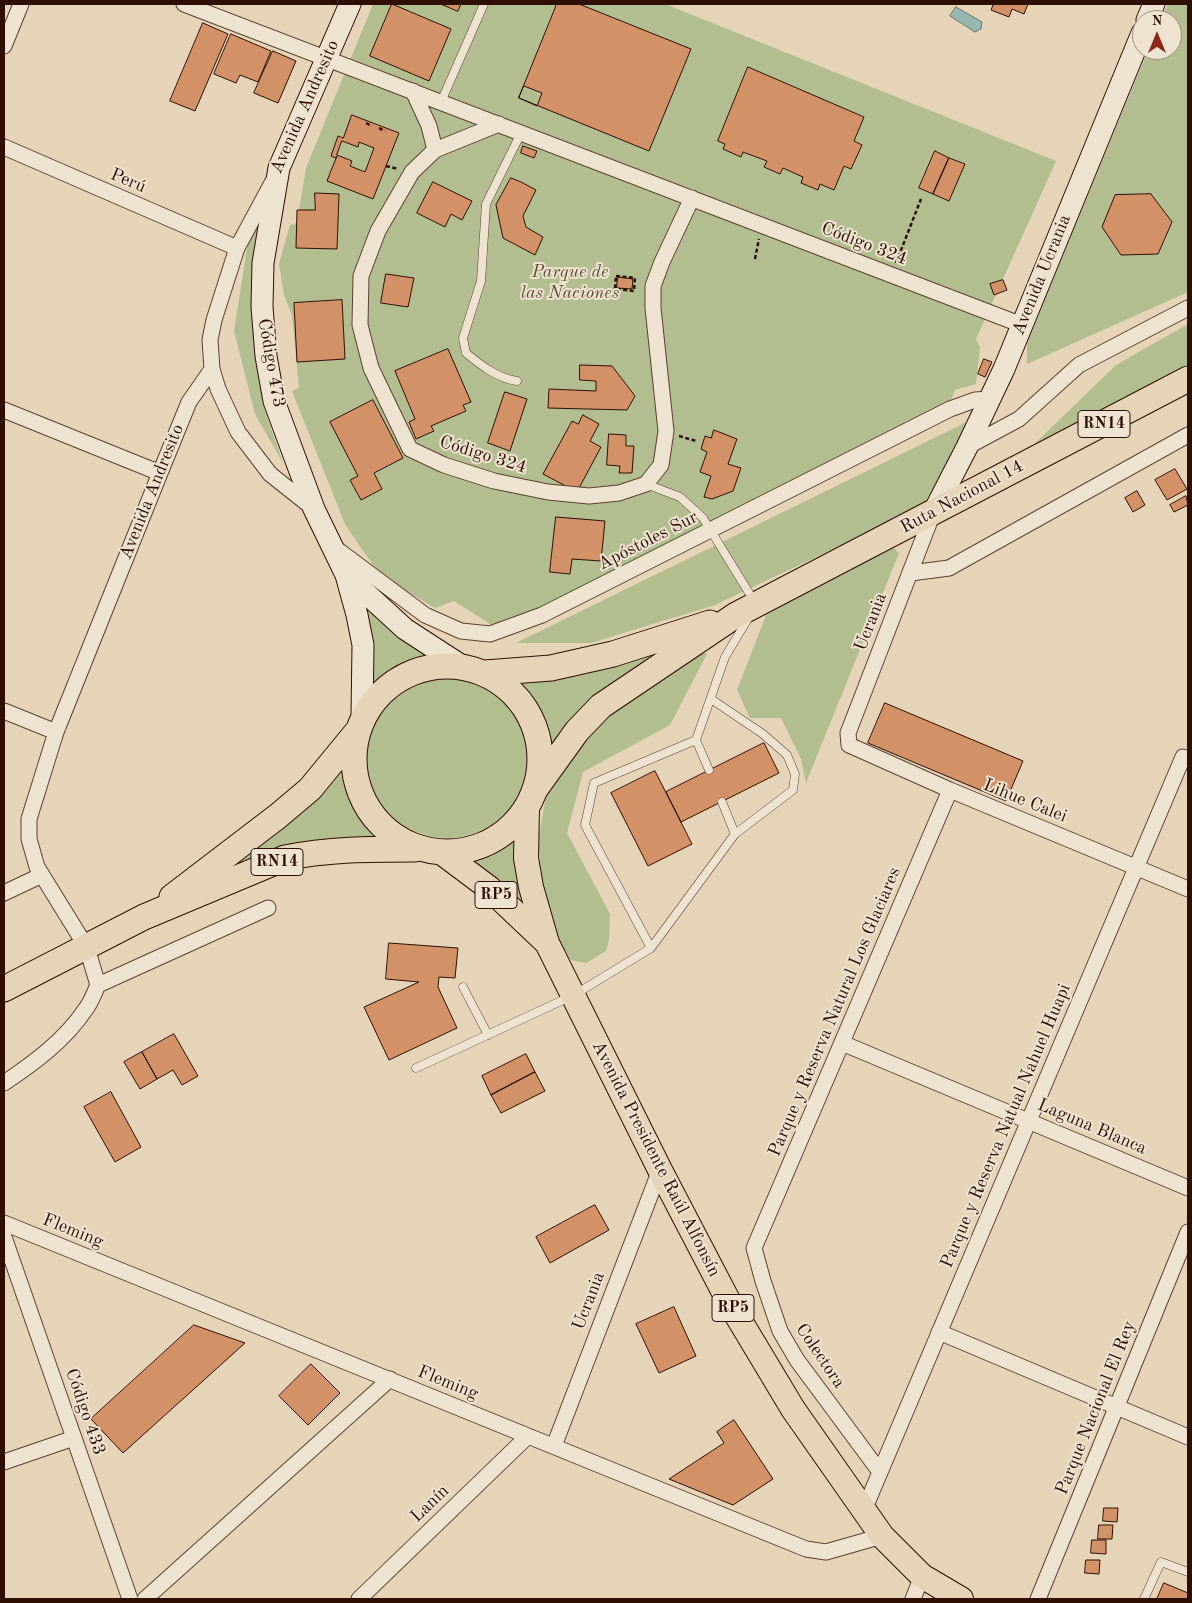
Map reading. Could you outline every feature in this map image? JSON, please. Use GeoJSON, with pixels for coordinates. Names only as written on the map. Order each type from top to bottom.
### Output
{"type":"FeatureCollection","features":[{"type":"Feature","properties":{"kind":"highway","name":"Ruta Nacional 14"},"geometry":{"type":"LineString","coordinates":[[531,798],[576,731],[601,706],[746,610],[1185,386]]}},
{"type":"Feature","properties":{"kind":"highway","name":"Ruta Nacional 14"},"geometry":{"type":"LineString","coordinates":[[473,670],[551,668],[613,654],[746,610]]}},
{"type":"Feature","properties":{"kind":"highway","name":"RN14"},"geometry":{"type":"LineString","coordinates":[[4,989],[144,917],[285,858],[340,850],[466,850],[490,842],[511,827],[531,798],[541,761],[537,734],[526,709],[508,688],[473,670],[432,666],[404,675],[380,692],[359,725],[310,789],[278,816],[144,917]]}},
{"type":"Feature","properties":{"kind":"highway","name":"RN14"},"geometry":{"type":"LineString","coordinates":[[359,725],[352,762],[358,791],[372,816],[393,836],[430,851]]}},
{"type":"Feature","properties":{"kind":"main road","name":"Avenida Andresito"},"geometry":{"type":"LineString","coordinates":[[280,168],[350,4]]}},
{"type":"Feature","properties":{"kind":"main road","name":"Avenida Ucrania"},"geometry":{"type":"LineString","coordinates":[[933,513],[990,399],[1022,326],[1132,57]]}},
{"type":"Feature","properties":{"kind":"main road","name":"Código 473"},"geometry":{"type":"LineString","coordinates":[[280,168],[263,263],[262,307],[266,356],[274,401],[314,510],[346,575]]}},
{"type":"Feature","properties":{"kind":"main road"},"geometry":{"type":"LineString","coordinates":[[346,575],[405,629],[473,670]]}},
{"type":"Feature","properties":{"kind":"main road"},"geometry":{"type":"LineString","coordinates":[[346,575],[363,645],[359,725]]}},
{"type":"Feature","properties":{"kind":"main road","name":"Avenida Presidente Raúl Alfonsín"},"geometry":{"type":"LineString","coordinates":[[531,798],[526,858],[531,887],[547,942],[660,1170],[740,1320],[793,1409],[882,1536],[922,1576],[961,1599]]}},
{"type":"Feature","properties":{"kind":"main road","name":"Avenida Presidente Raúl Alfonsín"},"geometry":{"type":"LineString","coordinates":[[430,851],[489,888],[547,942]]}},
{"type":"Feature","properties":{"kind":"street"},"geometry":{"type":"LineString","coordinates":[[4,46],[21,4]]}},
{"type":"Feature","properties":{"kind":"street","name":"Código 324"},"geometry":{"type":"LineString","coordinates":[[184,4],[327,57],[1022,326]]}},
{"type":"Feature","properties":{"kind":"street"},"geometry":{"type":"LineString","coordinates":[[413,91],[430,126],[434,150]]}},
{"type":"Feature","properties":{"kind":"street","name":"Código 324"},"geometry":{"type":"LineString","coordinates":[[499,124],[434,150],[412,172],[378,231],[361,276],[360,324],[371,368],[410,449],[444,465],[494,481],[548,492],[589,496],[619,493],[646,484]]}},
{"type":"Feature","properties":{"kind":"street","name":"Perú"},"geometry":{"type":"LineString","coordinates":[[4,148],[237,248]]}},
{"type":"Feature","properties":{"kind":"street","name":"Avenida Andresito"},"geometry":{"type":"LineString","coordinates":[[98,985],[87,948],[37,867],[29,839],[29,818],[56,732],[160,473],[189,402],[212,369],[211,333],[237,248],[280,168]]}},
{"type":"Feature","properties":{"kind":"street"},"geometry":{"type":"LineString","coordinates":[[646,484],[661,464],[666,431],[652,286],[692,198]]}},
{"type":"Feature","properties":{"kind":"street"},"geometry":{"type":"LineString","coordinates":[[967,447],[1019,419],[1078,365],[1188,308]]}},
{"type":"Feature","properties":{"kind":"street"},"geometry":{"type":"LineString","coordinates":[[212,369],[218,389],[238,432],[270,474],[314,510]]}},
{"type":"Feature","properties":{"kind":"street","name":"Apóstoles Sur"},"geometry":{"type":"LineString","coordinates":[[331,544],[425,615],[461,631],[490,634],[542,615],[950,409],[975,400],[990,399]]}},
{"type":"Feature","properties":{"kind":"street"},"geometry":{"type":"LineString","coordinates":[[4,410],[160,473]]}},
{"type":"Feature","properties":{"kind":"street"},"geometry":{"type":"LineString","coordinates":[[911,573],[949,568],[1188,435]]}},
{"type":"Feature","properties":{"kind":"street","name":"Ucrania"},"geometry":{"type":"LineString","coordinates":[[849,746],[848,733],[933,513]]}},
{"type":"Feature","properties":{"kind":"street"},"geometry":{"type":"LineString","coordinates":[[4,711],[56,732]]}},
{"type":"Feature","properties":{"kind":"street","name":"Lihue Calei"},"geometry":{"type":"LineString","coordinates":[[849,746],[950,790],[1188,888]]}},
{"type":"Feature","properties":{"kind":"street","name":"Parque y Reserva Natual Nahuel Huapi"},"geometry":{"type":"LineString","coordinates":[[864,1510],[1183,757]]}},
{"type":"Feature","properties":{"kind":"street","name":"Parque y Reserva Natural Los Glaciares"},"geometry":{"type":"LineString","coordinates":[[754,1248],[950,790]]}},
{"type":"Feature","properties":{"kind":"street"},"geometry":{"type":"LineString","coordinates":[[4,894],[42,875]]}},
{"type":"Feature","properties":{"kind":"street"},"geometry":{"type":"LineString","coordinates":[[4,1082],[25,1070],[62,1038],[86,1009],[98,985],[268,908]]}},
{"type":"Feature","properties":{"kind":"street","name":"Laguna Blanca"},"geometry":{"type":"LineString","coordinates":[[842,1043],[1188,1188]]}},
{"type":"Feature","properties":{"kind":"street","name":"Ucrania"},"geometry":{"type":"LineString","coordinates":[[554,1446],[660,1170]]}},
{"type":"Feature","properties":{"kind":"street","name":"Fleming"},"geometry":{"type":"LineString","coordinates":[[4,1223],[806,1549],[826,1552],[882,1536]]}},
{"type":"Feature","properties":{"kind":"street","name":"Parque Nacional El Rey"},"geometry":{"type":"LineString","coordinates":[[1038,1599],[1188,1232]]}},
{"type":"Feature","properties":{"kind":"street","name":"Código 433"},"geometry":{"type":"LineString","coordinates":[[4,1237],[130,1599]]}},
{"type":"Feature","properties":{"kind":"street","name":"Colectora"},"geometry":{"type":"LineString","coordinates":[[754,1248],[780,1331],[797,1360],[880,1472]]}},
{"type":"Feature","properties":{"kind":"street"},"geometry":{"type":"LineString","coordinates":[[939,1332],[1188,1437]]}},
{"type":"Feature","properties":{"kind":"street"},"geometry":{"type":"LineString","coordinates":[[145,1599],[390,1380]]}},
{"type":"Feature","properties":{"kind":"street","name":"Lanín"},"geometry":{"type":"LineString","coordinates":[[359,1599],[528,1436]]}},
{"type":"Feature","properties":{"kind":"street"},"geometry":{"type":"LineString","coordinates":[[4,1462],[74,1438]]}},
{"type":"Feature","properties":{"kind":"street"},"geometry":{"type":"LineString","coordinates":[[913,1599],[922,1576]]}},
{"type":"Feature","properties":{"kind":"lane"},"geometry":{"type":"LineString","coordinates":[[441,102],[484,4]]}},
{"type":"Feature","properties":{"kind":"lane"},"geometry":{"type":"LineString","coordinates":[[517,381],[504,379],[485,368],[466,353],[463,338],[480,282],[486,204],[521,132]]}},
{"type":"Feature","properties":{"kind":"lane"},"geometry":{"type":"LineString","coordinates":[[646,484],[680,497],[703,518],[746,610],[725,656],[696,740],[709,770]]}},
{"type":"Feature","properties":{"kind":"lane"},"geometry":{"type":"LineString","coordinates":[[416,1068],[574,995],[651,948],[735,834],[793,790],[794,774],[787,755],[763,734],[711,699]]}},
{"type":"Feature","properties":{"kind":"lane"},"geometry":{"type":"LineString","coordinates":[[651,948],[585,825],[594,783],[696,740]]}},
{"type":"Feature","properties":{"kind":"lane"},"geometry":{"type":"LineString","coordinates":[[722,802],[735,834]]}},
{"type":"Feature","properties":{"kind":"lane"},"geometry":{"type":"LineString","coordinates":[[463,987],[488,1035]]}},
{"type":"Feature","properties":{"kind":"lane"},"geometry":{"type":"LineString","coordinates":[[1144,1599],[1161,1562],[1188,1572]]}},
{"type":"Feature","properties":{"kind":"path"},"geometry":{"type":"LineString","coordinates":[[366,123],[372,126]]}},
{"type":"Feature","properties":{"kind":"path"},"geometry":{"type":"LineString","coordinates":[[379,128],[385,131]]}},
{"type":"Feature","properties":{"kind":"path"},"geometry":{"type":"LineString","coordinates":[[891,275],[921,199]]}},
{"type":"Feature","properties":{"kind":"path"},"geometry":{"type":"LineString","coordinates":[[755,259],[762,225]]}},
{"type":"Feature","properties":{"kind":"path"},"geometry":{"type":"LineString","coordinates":[[616,276],[635,278],[634,291],[615,289],[616,276]]}},
{"type":"Feature","properties":{"kind":"green space","name":"Parque de las Naciones"},"geometry":{"type":"Polygon","coordinates":[[[373,4],[670,4],[670,6],[1056,161],[976,339],[980,347],[976,384],[955,390],[948,407],[498,629],[454,601],[435,608],[392,582],[373,565],[345,524],[292,391],[299,388],[292,315],[284,295],[279,264],[290,225],[297,223],[306,168],[373,4]]]}},
{"type":"Feature","properties":{"kind":"green space"},"geometry":{"type":"Polygon","coordinates":[[[1168,4],[1188,4],[1188,292],[1027,364],[1027,342],[1144,60],[1182,60],[1182,10],[1165,10],[1168,4]]]}},
{"type":"Feature","properties":{"kind":"green space"},"geometry":{"type":"Polygon","coordinates":[[[252,217],[258,221],[253,317],[264,408],[283,463],[255,414],[234,331],[252,217]]]}},
{"type":"Feature","properties":{"kind":"green space"},"geometry":{"type":"Polygon","coordinates":[[[1188,324],[1188,365],[1021,457],[1116,365],[1188,324]]]}},
{"type":"Feature","properties":{"kind":"green space"},"geometry":{"type":"Polygon","coordinates":[[[973,419],[922,507],[715,605],[591,643],[516,643],[973,419]]]}},
{"type":"Feature","properties":{"kind":"green space"},"geometry":{"type":"Polygon","coordinates":[[[891,546],[899,553],[806,783],[801,759],[781,718],[750,718],[737,690],[768,610],[891,546]]]}},
{"type":"Feature","properties":{"kind":"green space"},"geometry":{"type":"Polygon","coordinates":[[[362,607],[388,622],[437,656],[399,667],[372,693],[362,607]]]}},
{"type":"Feature","properties":{"kind":"green space"},"geometry":{"type":"Polygon","coordinates":[[[684,639],[548,758],[538,717],[506,675],[684,639]]]}},
{"type":"Feature","properties":{"kind":"green space"},"geometry":{"type":"Polygon","coordinates":[[[698,650],[707,654],[670,725],[583,772],[567,833],[610,914],[609,939],[606,951],[586,963],[571,960],[556,934],[542,884],[538,840],[546,797],[562,766],[608,713],[698,650]]]}},
{"type":"Feature","properties":{"kind":"green space"},"geometry":{"type":"Polygon","coordinates":[[[455,676],[478,682],[498,694],[510,706],[525,733],[528,757],[525,781],[522,788],[510,808],[498,820],[471,835],[439,838],[416,832],[396,820],[384,808],[369,781],[366,749],[372,726],[384,706],[396,694],[423,679],[455,676]]]}},
{"type":"Feature","properties":{"kind":"green space"},"geometry":{"type":"Polygon","coordinates":[[[347,755],[352,793],[367,819],[393,841],[212,880],[347,755]]]}},
{"type":"Feature","properties":{"kind":"green space"},"geometry":{"type":"Polygon","coordinates":[[[522,824],[534,920],[460,856],[498,849],[522,824]]]}},
{"type":"Feature","properties":{"kind":"water"},"geometry":{"type":"Polygon","coordinates":[[[956,7],[982,22],[981,29],[975,32],[950,16],[956,7]]]}},
{"type":"Feature","properties":{"kind":"building"},"geometry":{"type":"Polygon","coordinates":[[[392,4],[451,29],[429,81],[370,56],[392,4]]]}},
{"type":"Feature","properties":{"kind":"building"},"geometry":{"type":"Polygon","coordinates":[[[441,4],[461,4],[458,11],[441,4]]]}},
{"type":"Feature","properties":{"kind":"building"},"geometry":{"type":"Polygon","coordinates":[[[557,4],[579,4],[691,49],[649,151],[519,98],[557,4]]]}},
{"type":"Feature","properties":{"kind":"building"},"geometry":{"type":"Polygon","coordinates":[[[990,4],[1028,4],[1024,14],[1012,9],[1009,17],[991,10],[993,5],[990,4]]]}},
{"type":"Feature","properties":{"kind":"building"},"geometry":{"type":"Polygon","coordinates":[[[203,23],[228,34],[195,111],[170,101],[203,23]]]}},
{"type":"Feature","properties":{"kind":"building"},"geometry":{"type":"Polygon","coordinates":[[[231,34],[271,51],[258,82],[240,75],[236,83],[214,74],[231,34]]]}},
{"type":"Feature","properties":{"kind":"building"},"geometry":{"type":"Polygon","coordinates":[[[273,51],[296,61],[278,103],[254,93],[273,51]]]}},
{"type":"Feature","properties":{"kind":"building"},"geometry":{"type":"Polygon","coordinates":[[[748,67],[864,117],[854,141],[862,145],[851,169],[844,166],[834,190],[820,184],[818,190],[801,183],[803,177],[783,168],[780,174],[764,167],[767,161],[743,152],[741,157],[723,149],[725,144],[718,141],[748,67]]]}},
{"type":"Feature","properties":{"kind":"building"},"geometry":{"type":"Polygon","coordinates":[[[524,86],[542,93],[537,106],[519,98],[524,86]]]}},
{"type":"Feature","properties":{"kind":"building"},"geometry":{"type":"Polygon","coordinates":[[[352,115],[399,133],[373,199],[327,181],[337,156],[336,158],[331,156],[338,136],[343,138],[352,115]],[[342,141],[337,155],[352,161],[350,166],[365,172],[374,148],[359,142],[358,147],[342,141]]]}},
{"type":"Feature","properties":{"kind":"building"},"geometry":{"type":"Polygon","coordinates":[[[523,146],[537,151],[534,158],[521,153],[523,146]]]}},
{"type":"Feature","properties":{"kind":"building"},"geometry":{"type":"Polygon","coordinates":[[[935,151],[949,158],[933,194],[919,188],[935,151]]]}},
{"type":"Feature","properties":{"kind":"building"},"geometry":{"type":"Polygon","coordinates":[[[949,158],[965,164],[949,201],[933,194],[949,158]]]}},
{"type":"Feature","properties":{"kind":"building"},"geometry":{"type":"Polygon","coordinates":[[[511,178],[536,190],[523,216],[526,227],[543,237],[535,255],[503,238],[496,205],[511,178]]]}},
{"type":"Feature","properties":{"kind":"building"},"geometry":{"type":"Polygon","coordinates":[[[433,182],[472,201],[462,220],[451,214],[445,227],[417,213],[433,182]]]}},
{"type":"Feature","properties":{"kind":"building"},"geometry":{"type":"Polygon","coordinates":[[[315,193],[339,194],[337,249],[296,248],[297,210],[315,210],[315,193]]]}},
{"type":"Feature","properties":{"kind":"building"},"geometry":{"type":"Polygon","coordinates":[[[1151,194],[1172,222],[1158,254],[1121,255],[1102,227],[1115,195],[1151,194]]]}},
{"type":"Feature","properties":{"kind":"building"},"geometry":{"type":"Polygon","coordinates":[[[386,274],[414,278],[408,307],[381,303],[386,274]]]}},
{"type":"Feature","properties":{"kind":"building"},"geometry":{"type":"Polygon","coordinates":[[[618,277],[633,279],[632,289],[617,288],[618,277]]]}},
{"type":"Feature","properties":{"kind":"building"},"geometry":{"type":"Polygon","coordinates":[[[1003,280],[1007,290],[994,295],[990,284],[1003,280]]]}},
{"type":"Feature","properties":{"kind":"building"},"geometry":{"type":"Polygon","coordinates":[[[342,300],[345,359],[297,362],[294,303],[342,300]]]}},
{"type":"Feature","properties":{"kind":"building"},"geometry":{"type":"Polygon","coordinates":[[[448,349],[471,402],[463,405],[466,411],[431,426],[434,431],[416,439],[409,422],[415,419],[395,371],[448,349]]]}},
{"type":"Feature","properties":{"kind":"building"},"geometry":{"type":"Polygon","coordinates":[[[984,359],[992,362],[985,377],[978,374],[984,359]]]}},
{"type":"Feature","properties":{"kind":"building"},"geometry":{"type":"Polygon","coordinates":[[[580,365],[612,366],[635,396],[627,410],[548,408],[549,389],[596,391],[596,381],[580,380],[580,365]]]}},
{"type":"Feature","properties":{"kind":"building"},"geometry":{"type":"Polygon","coordinates":[[[505,392],[527,399],[510,451],[488,443],[505,392]]]}},
{"type":"Feature","properties":{"kind":"building"},"geometry":{"type":"Polygon","coordinates":[[[373,400],[403,458],[374,473],[382,489],[361,500],[350,480],[358,476],[330,422],[373,400]]]}},
{"type":"Feature","properties":{"kind":"building"},"geometry":{"type":"Polygon","coordinates":[[[583,415],[599,424],[590,441],[601,447],[577,492],[543,474],[572,421],[578,424],[583,415]]]}},
{"type":"Feature","properties":{"kind":"building"},"geometry":{"type":"Polygon","coordinates":[[[714,430],[737,439],[728,464],[741,468],[733,491],[712,499],[704,497],[711,476],[700,472],[707,452],[701,449],[705,436],[711,438],[714,430]]]}},
{"type":"Feature","properties":{"kind":"building"},"geometry":{"type":"Polygon","coordinates":[[[609,434],[626,435],[626,446],[634,446],[632,473],[619,473],[620,466],[607,465],[609,434]]]}},
{"type":"Feature","properties":{"kind":"building"},"geometry":{"type":"Polygon","coordinates":[[[1175,469],[1187,489],[1167,500],[1155,480],[1175,469]]]}},
{"type":"Feature","properties":{"kind":"building"},"geometry":{"type":"Polygon","coordinates":[[[1137,491],[1145,505],[1133,512],[1125,498],[1137,491]]]}},
{"type":"Feature","properties":{"kind":"building"},"geometry":{"type":"Polygon","coordinates":[[[1186,496],[1188,505],[1174,512],[1170,505],[1186,496]]]}},
{"type":"Feature","properties":{"kind":"building"},"geometry":{"type":"Polygon","coordinates":[[[556,517],[605,521],[601,561],[572,559],[570,574],[550,572],[556,517]]]}},
{"type":"Feature","properties":{"kind":"building"},"geometry":{"type":"Polygon","coordinates":[[[885,703],[1023,761],[1006,801],[868,743],[885,703]]]}},
{"type":"Feature","properties":{"kind":"building"},"geometry":{"type":"Polygon","coordinates":[[[764,743],[779,773],[681,822],[666,792],[764,743]]]}},
{"type":"Feature","properties":{"kind":"building"},"geometry":{"type":"Polygon","coordinates":[[[655,771],[692,844],[648,866],[611,793],[655,771]]]}},
{"type":"Feature","properties":{"kind":"building"},"geometry":{"type":"Polygon","coordinates":[[[389,943],[458,948],[455,978],[439,977],[438,987],[457,1028],[389,1060],[364,1007],[419,982],[386,979],[389,943]]]}},
{"type":"Feature","properties":{"kind":"building"},"geometry":{"type":"Polygon","coordinates":[[[174,1034],[198,1076],[182,1085],[173,1070],[157,1079],[142,1052],[174,1034]]]}},
{"type":"Feature","properties":{"kind":"building"},"geometry":{"type":"Polygon","coordinates":[[[142,1052],[157,1079],[140,1089],[124,1062],[142,1052]]]}},
{"type":"Feature","properties":{"kind":"building"},"geometry":{"type":"Polygon","coordinates":[[[526,1054],[535,1072],[491,1095],[482,1076],[526,1054]]]}},
{"type":"Feature","properties":{"kind":"building"},"geometry":{"type":"Polygon","coordinates":[[[535,1072],[545,1091],[501,1113],[491,1095],[535,1072]]]}},
{"type":"Feature","properties":{"kind":"building"},"geometry":{"type":"Polygon","coordinates":[[[111,1092],[141,1147],[115,1162],[84,1107],[111,1092]]]}},
{"type":"Feature","properties":{"kind":"building"},"geometry":{"type":"Polygon","coordinates":[[[595,1205],[609,1230],[550,1263],[536,1237],[595,1205]]]}},
{"type":"Feature","properties":{"kind":"building"},"geometry":{"type":"Polygon","coordinates":[[[674,1307],[696,1356],[659,1373],[636,1324],[674,1307]]]}},
{"type":"Feature","properties":{"kind":"building"},"geometry":{"type":"Polygon","coordinates":[[[194,1325],[245,1343],[123,1453],[91,1419],[194,1325]]]}},
{"type":"Feature","properties":{"kind":"building"},"geometry":{"type":"Polygon","coordinates":[[[311,1364],[340,1393],[308,1425],[279,1396],[311,1364]]]}},
{"type":"Feature","properties":{"kind":"building"},"geometry":{"type":"Polygon","coordinates":[[[734,1420],[773,1479],[733,1505],[669,1479],[724,1443],[717,1432],[734,1420]]]}},
{"type":"Feature","properties":{"kind":"building"},"geometry":{"type":"Polygon","coordinates":[[[1104,1508],[1118,1508],[1117,1522],[1103,1521],[1104,1508]]]}},
{"type":"Feature","properties":{"kind":"building"},"geometry":{"type":"Polygon","coordinates":[[[1099,1525],[1113,1525],[1112,1539],[1098,1539],[1099,1525]]]}},
{"type":"Feature","properties":{"kind":"building"},"geometry":{"type":"Polygon","coordinates":[[[1092,1540],[1106,1540],[1106,1554],[1091,1553],[1092,1540]]]}},
{"type":"Feature","properties":{"kind":"building"},"geometry":{"type":"Polygon","coordinates":[[[1086,1560],[1100,1560],[1099,1574],[1085,1573],[1086,1560]]]}},
{"type":"Feature","properties":{"kind":"building"},"geometry":{"type":"Polygon","coordinates":[[[1164,1583],[1188,1593],[1188,1599],[1157,1599],[1164,1583]]]}}]}
